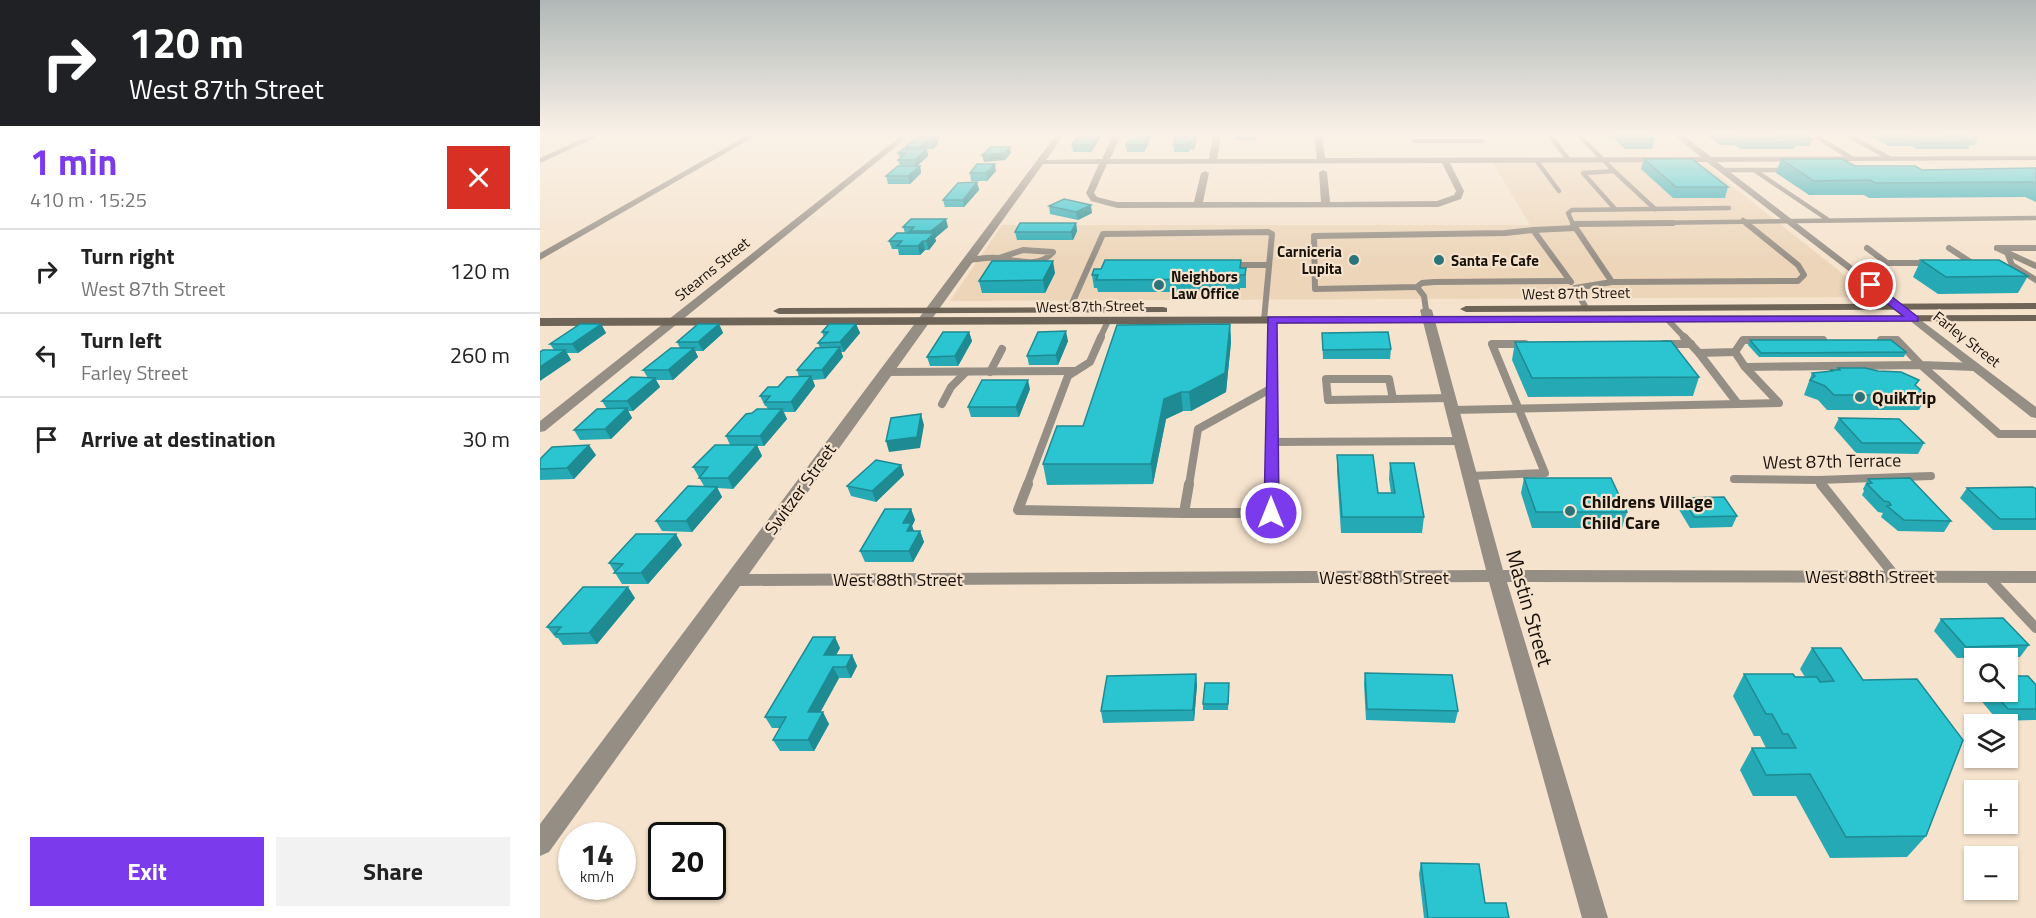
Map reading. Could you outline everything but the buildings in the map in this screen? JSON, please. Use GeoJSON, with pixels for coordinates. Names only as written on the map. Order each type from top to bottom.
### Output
{"type":"FeatureCollection","features":[{"type":"Feature","properties":{"kind":"main road","name":"West 87th Street"},"geometry":{"type":"LineString","coordinates":[[540,312],[685,312],[1108,321],[1587,308],[2036,306]]}},
{"type":"Feature","properties":{"kind":"main road","name":"West 87th Street"},"geometry":{"type":"LineString","coordinates":[[540,322],[672,322],[1069,310],[1267,316]]}},
{"type":"Feature","properties":{"kind":"main road","name":"West 87th Street"},"geometry":{"type":"LineString","coordinates":[[1427,314],[1668,320],[2036,318]]}},
{"type":"Feature","properties":{"kind":"street"},"geometry":{"type":"LineString","coordinates":[[540,257],[678,178]]}},
{"type":"Feature","properties":{"kind":"street","name":"Stearns Street"},"geometry":{"type":"LineString","coordinates":[[540,428],[853,178]]}},
{"type":"Feature","properties":{"kind":"street","name":"Switzer Street"},"geometry":{"type":"LineString","coordinates":[[540,844],[1029,178]]}},
{"type":"Feature","properties":{"kind":"street"},"geometry":{"type":"LineString","coordinates":[[1097,178],[1090,193],[1094,199],[1116,205],[1424,204],[1449,201],[1458,197],[1460,191],[1454,178]]}},
{"type":"Feature","properties":{"kind":"street"},"geometry":{"type":"LineString","coordinates":[[1198,205],[1205,178]]}},
{"type":"Feature","properties":{"kind":"street"},"geometry":{"type":"LineString","coordinates":[[1324,178],[1326,204]]}},
{"type":"Feature","properties":{"kind":"street","name":"Farley Street"},"geometry":{"type":"LineString","coordinates":[[1733,178],[2036,414]]}},
{"type":"Feature","properties":{"kind":"street","name":"Mastin Street"},"geometry":{"type":"LineString","coordinates":[[1427,314],[1496,576],[1595,918]]}},
{"type":"Feature","properties":{"kind":"street","name":"West 88th Street"},"geometry":{"type":"LineString","coordinates":[[733,580],[2036,576]]}},
{"type":"Feature","properties":{"kind":"lane"},"geometry":{"type":"LineString","coordinates":[[1549,178],[1559,191]]}},
{"type":"Feature","properties":{"kind":"lane"},"geometry":{"type":"LineString","coordinates":[[1587,178],[1615,209]]}},
{"type":"Feature","properties":{"kind":"lane"},"geometry":{"type":"LineString","coordinates":[[1621,178],[1654,209]]}},
{"type":"Feature","properties":{"kind":"lane"},"geometry":{"type":"LineString","coordinates":[[1766,178],[1827,219]]}},
{"type":"Feature","properties":{"kind":"lane"},"geometry":{"type":"LineString","coordinates":[[1612,282],[1575,226],[1568,213],[1572,210],[1729,208]]}},
{"type":"Feature","properties":{"kind":"lane"},"geometry":{"type":"LineString","coordinates":[[1570,281],[1434,282],[1422,283],[1417,287],[1315,289],[1314,236],[1322,234],[1505,233],[1575,226],[1743,220],[2036,218]]}},
{"type":"Feature","properties":{"kind":"lane"},"geometry":{"type":"LineString","coordinates":[[1575,288],[1581,285],[1612,282],[1798,281],[1804,276],[1798,265],[1743,220]]}},
{"type":"Feature","properties":{"kind":"lane"},"geometry":{"type":"LineString","coordinates":[[1533,230],[1587,308]]}},
{"type":"Feature","properties":{"kind":"lane"},"geometry":{"type":"LineString","coordinates":[[1069,310],[1104,234],[1269,232],[1272,234],[1268,265],[1267,316],[1272,388],[1271,513],[1018,510],[1068,376],[1090,362],[1108,321]]}},
{"type":"Feature","properties":{"kind":"lane"},"geometry":{"type":"LineString","coordinates":[[1867,248],[1887,263],[1940,263]]}},
{"type":"Feature","properties":{"kind":"lane"},"geometry":{"type":"LineString","coordinates":[[1949,248],[1972,262],[1962,263]]}},
{"type":"Feature","properties":{"kind":"lane"},"geometry":{"type":"LineString","coordinates":[[2034,249],[1997,248],[2036,267]]}},
{"type":"Feature","properties":{"kind":"lane"},"geometry":{"type":"LineString","coordinates":[[969,260],[999,258],[1010,262],[1030,262],[1050,257],[1053,252],[1025,250],[1007,252],[999,258]]}},
{"type":"Feature","properties":{"kind":"lane"},"geometry":{"type":"LineString","coordinates":[[2008,255],[2012,265],[2036,280]]}},
{"type":"Feature","properties":{"kind":"lane"},"geometry":{"type":"LineString","coordinates":[[1090,265],[1101,265]]}},
{"type":"Feature","properties":{"kind":"lane"},"geometry":{"type":"LineString","coordinates":[[1220,265],[1268,265]]}},
{"type":"Feature","properties":{"kind":"lane"},"geometry":{"type":"LineString","coordinates":[[1417,287],[1424,296],[1427,314]]}},
{"type":"Feature","properties":{"kind":"lane"},"geometry":{"type":"LineString","coordinates":[[1668,320],[1700,353],[1738,404]]}},
{"type":"Feature","properties":{"kind":"lane"},"geometry":{"type":"LineString","coordinates":[[1735,352],[1743,340],[1826,340]]}},
{"type":"Feature","properties":{"kind":"lane"},"geometry":{"type":"LineString","coordinates":[[1874,340],[1897,340],[1921,365],[2000,434],[2036,434]]}},
{"type":"Feature","properties":{"kind":"lane"},"geometry":{"type":"LineString","coordinates":[[1470,476],[1545,473],[1492,344],[1539,344]]}},
{"type":"Feature","properties":{"kind":"lane"},"geometry":{"type":"LineString","coordinates":[[1656,344],[1691,344]]}},
{"type":"Feature","properties":{"kind":"lane"},"geometry":{"type":"LineString","coordinates":[[990,372],[1002,349]]}},
{"type":"Feature","properties":{"kind":"lane"},"geometry":{"type":"LineString","coordinates":[[1393,399],[1389,379],[1326,379],[1328,400],[1393,399],[1519,408],[1779,403],[1745,367],[1735,352]]}},
{"type":"Feature","properties":{"kind":"lane"},"geometry":{"type":"LineString","coordinates":[[1700,353],[1735,352]]}},
{"type":"Feature","properties":{"kind":"lane"},"geometry":{"type":"LineString","coordinates":[[1745,367],[1921,365],[1975,367]]}},
{"type":"Feature","properties":{"kind":"lane"},"geometry":{"type":"LineString","coordinates":[[885,372],[1075,371]]}},
{"type":"Feature","properties":{"kind":"lane"},"geometry":{"type":"LineString","coordinates":[[942,404],[951,387],[966,372]]}},
{"type":"Feature","properties":{"kind":"lane"},"geometry":{"type":"LineString","coordinates":[[1184,513],[1198,429],[1272,388]]}},
{"type":"Feature","properties":{"kind":"lane"},"geometry":{"type":"LineString","coordinates":[[1272,442],[1461,441]]}},
{"type":"Feature","properties":{"kind":"lane","name":"West 87th Terrace"},"geometry":{"type":"LineString","coordinates":[[1734,479],[1818,480],[1931,476]]}},
{"type":"Feature","properties":{"kind":"lane"},"geometry":{"type":"LineString","coordinates":[[1818,480],[1894,576]]}},
{"type":"Feature","properties":{"kind":"lane"},"geometry":{"type":"LineString","coordinates":[[1987,576],[2036,628]]}},
{"type":"Feature","properties":{"kind":"shaded area"},"geometry":{"type":"Polygon","coordinates":[[[1502,178],[1722,178],[1872,297],[950,301],[1002,225],[1530,225],[1502,178]]]}},
{"type":"Feature","properties":{"kind":"place","name":"Carniceria Lupita"},"geometry":{"type":"Point","coordinates":[1354,260]}},
{"type":"Feature","properties":{"kind":"place","name":"Santa Fe Cafe"},"geometry":{"type":"Point","coordinates":[1439,260]}},
{"type":"Feature","properties":{"kind":"place","name":"Neighbors Law Office"},"geometry":{"type":"Point","coordinates":[1159,285]}},
{"type":"Feature","properties":{"kind":"place","name":"QuikTrip"},"geometry":{"type":"Point","coordinates":[1860,397]}},
{"type":"Feature","properties":{"kind":"place","name":"Childrens Village Child Care"},"geometry":{"type":"Point","coordinates":[1570,511]}},
{"type":"Feature","properties":{"kind":"route"},"geometry":{"type":"LineString","coordinates":[[1271,513],[1272,320],[1914,319],[1871,285]]}}]}
